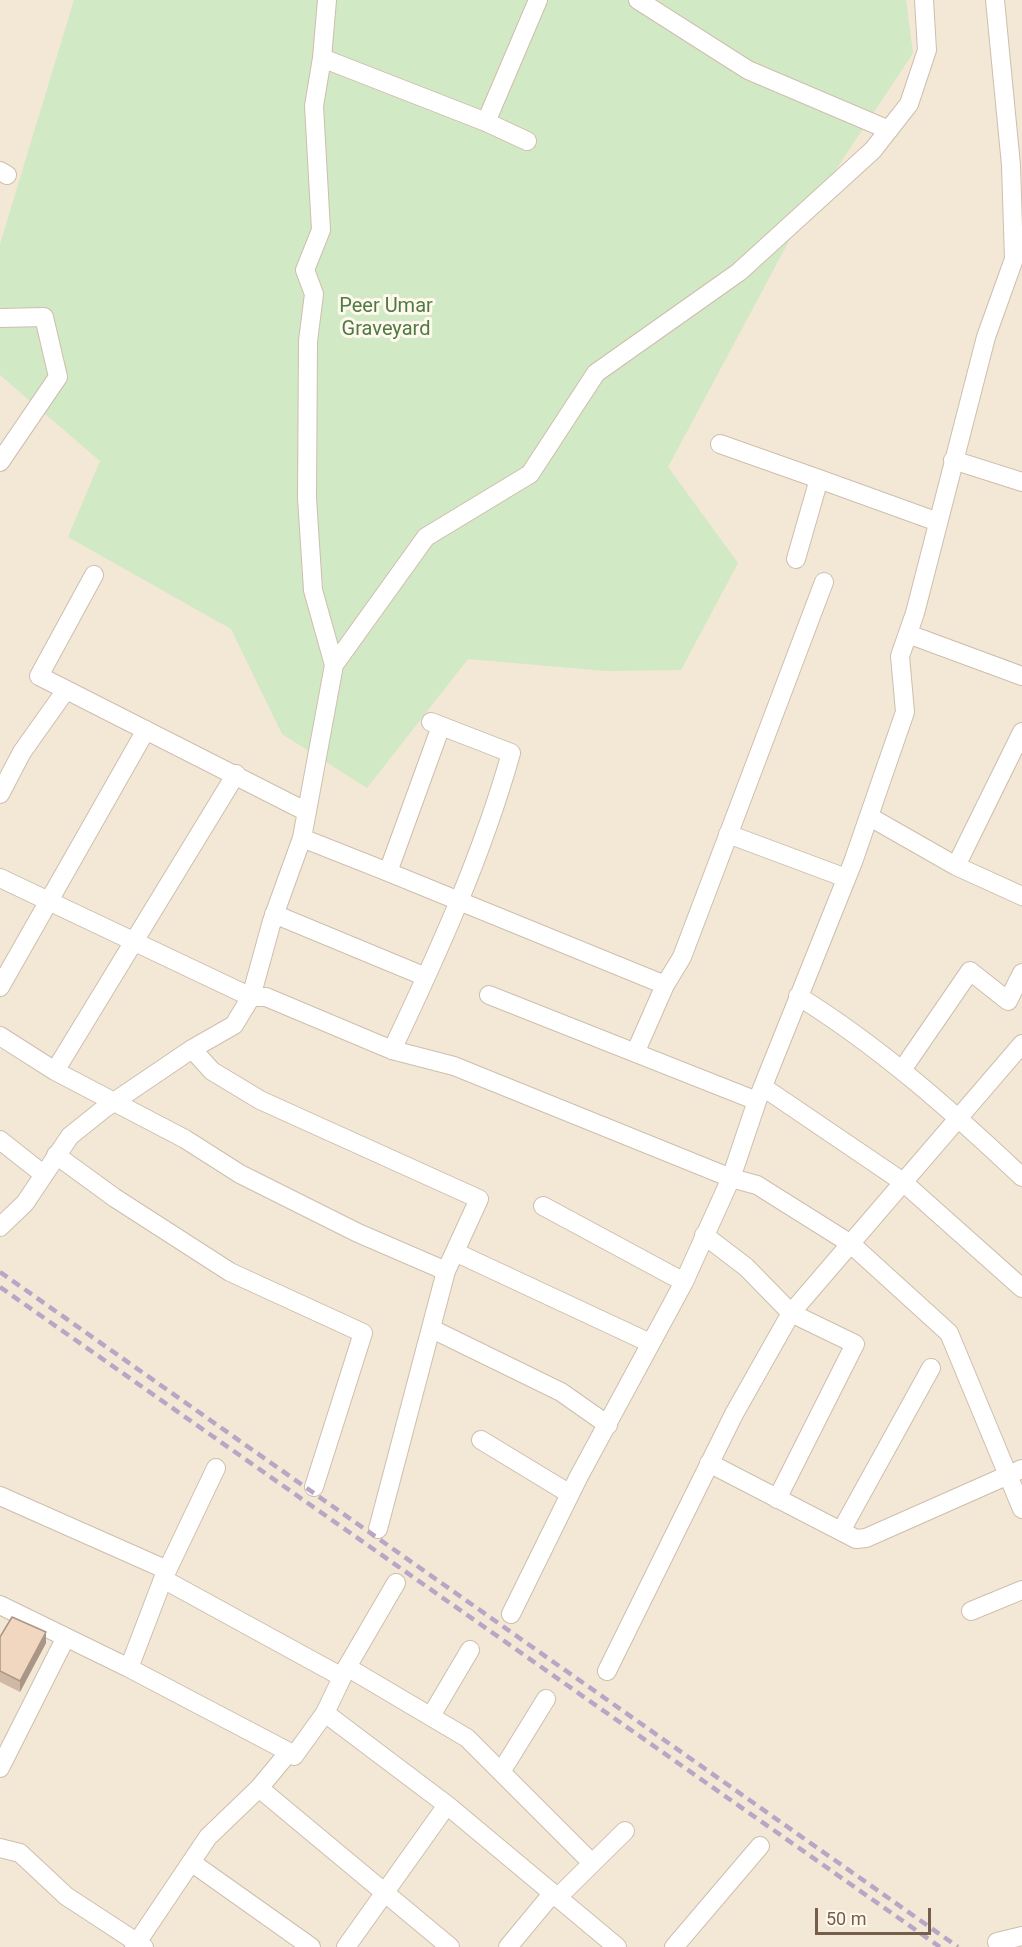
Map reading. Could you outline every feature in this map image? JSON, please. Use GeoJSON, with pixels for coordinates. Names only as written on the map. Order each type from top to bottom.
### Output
{"type":"FeatureCollection","features":[{"type":"Feature","properties":{"kind":"street"},"geometry":{"type":"LineString","coordinates":[[327,0],[322,58],[314,106],[321,230],[305,270],[314,294],[308,341],[307,498],[313,590],[334,665]]}},
{"type":"Feature","properties":{"kind":"street"},"geometry":{"type":"LineString","coordinates":[[486,122],[538,0]]}},
{"type":"Feature","properties":{"kind":"street"},"geometry":{"type":"LineString","coordinates":[[638,0],[748,70],[889,130]]}},
{"type":"Feature","properties":{"kind":"street"},"geometry":{"type":"LineString","coordinates":[[0,1227],[25,1203],[70,1136],[115,1101],[192,1049],[234,1025],[251,997],[274,914],[302,838],[334,665],[426,537],[530,474],[596,373],[739,272],[873,150],[909,104],[927,50],[924,0]]}},
{"type":"Feature","properties":{"kind":"street"},"geometry":{"type":"LineString","coordinates":[[511,1614],[570,1494],[684,1282],[731,1178],[760,1094],[870,817],[905,712],[900,656],[908,634],[986,337],[1014,259],[1011,165],[1013,117],[995,0]]}},
{"type":"Feature","properties":{"kind":"street"},"geometry":{"type":"LineString","coordinates":[[322,58],[486,122],[527,141]]}},
{"type":"Feature","properties":{"kind":"street"},"geometry":{"type":"LineString","coordinates":[[0,318],[44,317],[58,377],[0,462]]}},
{"type":"Feature","properties":{"kind":"street"},"geometry":{"type":"LineString","coordinates":[[720,444],[938,522]]}},
{"type":"Feature","properties":{"kind":"street"},"geometry":{"type":"LineString","coordinates":[[953,459],[1022,482]]}},
{"type":"Feature","properties":{"kind":"street"},"geometry":{"type":"LineString","coordinates":[[796,559],[819,479]]}},
{"type":"Feature","properties":{"kind":"street"},"geometry":{"type":"LineString","coordinates":[[94,575],[39,676],[307,812]]}},
{"type":"Feature","properties":{"kind":"street"},"geometry":{"type":"LineString","coordinates":[[636,1051],[665,985],[682,957],[824,582]]}},
{"type":"Feature","properties":{"kind":"street"},"geometry":{"type":"LineString","coordinates":[[908,634],[1022,676]]}},
{"type":"Feature","properties":{"kind":"street"},"geometry":{"type":"LineString","coordinates":[[0,794],[22,752],[66,690]]}},
{"type":"Feature","properties":{"kind":"street"},"geometry":{"type":"LineString","coordinates":[[388,872],[436,724],[511,753],[496,806],[459,901],[392,1050]]}},
{"type":"Feature","properties":{"kind":"street"},"geometry":{"type":"LineString","coordinates":[[0,987],[146,730]]}},
{"type":"Feature","properties":{"kind":"street"},"geometry":{"type":"LineString","coordinates":[[956,866],[1022,732]]}},
{"type":"Feature","properties":{"kind":"street"},"geometry":{"type":"LineString","coordinates":[[55,1071],[236,774]]}},
{"type":"Feature","properties":{"kind":"street"},"geometry":{"type":"LineString","coordinates":[[870,817],[956,866],[1022,896]]}},
{"type":"Feature","properties":{"kind":"street"},"geometry":{"type":"LineString","coordinates":[[728,834],[846,878]]}},
{"type":"Feature","properties":{"kind":"street"},"geometry":{"type":"LineString","coordinates":[[302,838],[665,985]]}},
{"type":"Feature","properties":{"kind":"street"},"geometry":{"type":"LineString","coordinates":[[0,878],[251,997],[266,997],[392,1050],[454,1066],[731,1178],[757,1185],[851,1244],[949,1334],[1015,1471],[1022,1509]]}},
{"type":"Feature","properties":{"kind":"street"},"geometry":{"type":"LineString","coordinates":[[274,914],[426,977]]}},
{"type":"Feature","properties":{"kind":"street"},"geometry":{"type":"LineString","coordinates":[[902,1070],[969,971],[1008,1000],[1022,973]]}},
{"type":"Feature","properties":{"kind":"street"},"geometry":{"type":"LineString","coordinates":[[489,995],[636,1051],[760,1094],[903,1182],[1022,1288]]}},
{"type":"Feature","properties":{"kind":"street"},"geometry":{"type":"LineString","coordinates":[[798,996],[837,1021],[902,1070],[960,1119],[1022,1178]]}},
{"type":"Feature","properties":{"kind":"street"},"geometry":{"type":"LineString","coordinates":[[0,1036],[55,1071],[184,1139],[240,1174],[358,1233],[446,1272]]}},
{"type":"Feature","properties":{"kind":"street"},"geometry":{"type":"LineString","coordinates":[[607,1671],[709,1463],[790,1313],[960,1119],[1022,1044]]}},
{"type":"Feature","properties":{"kind":"street"},"geometry":{"type":"LineString","coordinates":[[192,1049],[212,1071],[260,1100],[479,1198],[446,1272],[378,1529]]}},
{"type":"Feature","properties":{"kind":"street"},"geometry":{"type":"LineString","coordinates":[[0,1140],[43,1174]]}},
{"type":"Feature","properties":{"kind":"street"},"geometry":{"type":"LineString","coordinates":[[56,1155],[116,1198],[230,1272],[363,1333],[314,1487]]}},
{"type":"Feature","properties":{"kind":"street"},"geometry":{"type":"LineString","coordinates":[[543,1206],[684,1282]]}},
{"type":"Feature","properties":{"kind":"street"},"geometry":{"type":"LineString","coordinates":[[704,1235],[746,1267],[790,1313],[855,1344],[777,1498]]}},
{"type":"Feature","properties":{"kind":"street"},"geometry":{"type":"LineString","coordinates":[[455,1252],[650,1343]]}},
{"type":"Feature","properties":{"kind":"street"},"geometry":{"type":"LineString","coordinates":[[432,1329],[561,1392],[608,1425]]}},
{"type":"Feature","properties":{"kind":"street"},"geometry":{"type":"LineString","coordinates":[[841,1531],[931,1368]]}},
{"type":"Feature","properties":{"kind":"street"},"geometry":{"type":"LineString","coordinates":[[481,1440],[570,1494]]}},
{"type":"Feature","properties":{"kind":"street"},"geometry":{"type":"LineString","coordinates":[[709,1463],[856,1539],[866,1538],[1015,1471]]}},
{"type":"Feature","properties":{"kind":"street"},"geometry":{"type":"LineString","coordinates":[[129,1668],[165,1575],[216,1468]]}},
{"type":"Feature","properties":{"kind":"street"},"geometry":{"type":"LineString","coordinates":[[0,1496],[165,1575],[344,1672],[431,1716],[467,1738],[592,1863]]}},
{"type":"Feature","properties":{"kind":"street"},"geometry":{"type":"LineString","coordinates":[[0,1605],[65,1639],[129,1668],[294,1756],[326,1713],[344,1672],[396,1583]]}},
{"type":"Feature","properties":{"kind":"street"},"geometry":{"type":"LineString","coordinates":[[970,1611],[1022,1590]]}},
{"type":"Feature","properties":{"kind":"street"},"geometry":{"type":"LineString","coordinates":[[0,1768],[65,1639]]}},
{"type":"Feature","properties":{"kind":"street"},"geometry":{"type":"LineString","coordinates":[[431,1716],[470,1650]]}},
{"type":"Feature","properties":{"kind":"street"},"geometry":{"type":"LineString","coordinates":[[501,1772],[546,1699]]}},
{"type":"Feature","properties":{"kind":"street"},"geometry":{"type":"LineString","coordinates":[[326,1713],[447,1805],[617,1947]]}},
{"type":"Feature","properties":{"kind":"street"},"geometry":{"type":"LineString","coordinates":[[0,1848],[20,1854],[66,1896],[138,1945],[208,1837],[260,1788],[289,1752]]}},
{"type":"Feature","properties":{"kind":"street"},"geometry":{"type":"LineString","coordinates":[[260,1788],[450,1947]]}},
{"type":"Feature","properties":{"kind":"street"},"geometry":{"type":"LineString","coordinates":[[346,1947],[447,1805]]}},
{"type":"Feature","properties":{"kind":"street"},"geometry":{"type":"LineString","coordinates":[[508,1947],[554,1896],[625,1831]]}},
{"type":"Feature","properties":{"kind":"street"},"geometry":{"type":"LineString","coordinates":[[674,1947],[760,1846]]}},
{"type":"Feature","properties":{"kind":"street"},"geometry":{"type":"LineString","coordinates":[[191,1862],[310,1947]]}},
{"type":"Feature","properties":{"kind":"street"},"geometry":{"type":"LineString","coordinates":[[997,1942],[1022,1936]]}},
{"type":"Feature","properties":{"kind":"shaded area"},"geometry":{"type":"Polygon","coordinates":[[[0,0],[1022,0],[1022,1947],[0,1947],[0,0]]]}},
{"type":"Feature","properties":{"kind":"green space","name":"Peer Umar Graveyard"},"geometry":{"type":"Polygon","coordinates":[[[74,0],[906,0],[913,53],[790,239],[668,467],[738,563],[681,670],[606,671],[468,659],[367,788],[282,734],[231,629],[68,537],[100,461],[0,375],[0,244],[74,0]]]}},
{"type":"Feature","properties":{"kind":"building"},"geometry":{"type":"Polygon","coordinates":[[[12,1617],[46,1632],[20,1681],[0,1671],[0,1637],[12,1617]]]}},
{"type":"Feature","properties":{"kind":"railway"},"geometry":{"type":"LineString","coordinates":[[0,1272],[958,1947]]}},
{"type":"Feature","properties":{"kind":"railway"},"geometry":{"type":"LineString","coordinates":[[0,1287],[940,1947]]}}]}
